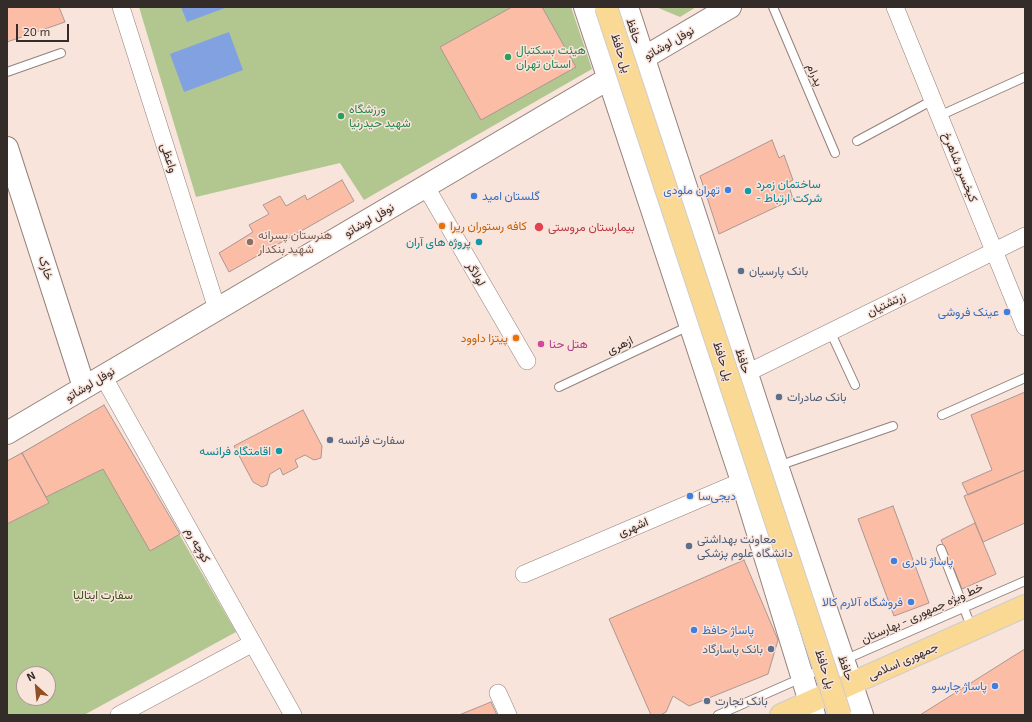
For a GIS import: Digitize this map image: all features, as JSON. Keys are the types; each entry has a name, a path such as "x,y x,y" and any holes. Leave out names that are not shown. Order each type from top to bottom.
{"main road":[{"path":"585,7 742,481 812,709"},
{"name":"پل حافظ","path":"606,7 840,715"},
{"name":"حافظ","path":"627,7 777,466 837,663 852,684 862,715"},
{"name":"نوفل لوشاتو","path":"7,433 730,7"},
{"name":"خارک","path":"7,148 14,193 84,387"},
{"name":"جمهوری اسلامی","path":"781,715 812,709 852,684 1025,606"}],"street":[{"name":"واعظی","path":"121,7 217,309"},
{"name":"کیخسرو شاهرخ","path":"895,7 1025,327"},
{"name":"لولاگر","path":"426,187 527,361"},
{"name":"زرتشتیان","path":"747,373 1025,236"},
{"name":"کوچه رم","path":"103,376 294,715"},
{"name":"اشهری","path":"524,574 742,481"},
{"path":"119,715 253,643"},
{"path":"498,693 508,715"}],"lane":[{"name":"پدرام","path":"773,7 835,153"},
{"path":"7,72 61,53"},
{"path":"939,116 1025,77"},
{"path":"857,141 933,100"},
{"name":"ازهری","path":"559,387 691,325"},
{"path":"830,331 855,386"},
{"path":"942,415 1025,378"},
{"path":"777,466 893,426"},
{"path":"942,549 972,630"},
{"name":"خط ویژه جمهوری - بهارستان","path":"718,715 1025,581"}],"green space":[{"name":"ورزشگاه شهید حیدرنیا","path":"139,7 571,7 592,69 364,200 340,163 196,197"},
{"path":"656,7 696,7 680,17"},
{"name":"سفارت ایتالیا","path":"104,405 236,632 84,715 7,715 7,461"}],"water":[{"path":"181,7 225,7 225,8 187,22"},
{"path":"229,32 243,70 184,92 170,54"}],"building":[{"path":"7,7 59,7 65,22 7,42"},
{"name":"هیئت بسکتبال استان تهران","path":"512,7 542,7 576,67 481,120 440,47"},
{"name":"ساختمان زمرد - شرکت ارتباط","path":"772,140 779,158 784,155 793,180 788,183 793,199 719,234 700,176"},
{"path":"342,180 354,201 229,272 219,253 253,232 249,225 269,214 263,205 280,196 286,206 305,195 307,200"},
{"path":"1025,392 1025,470 968,495 962,483 992,470 971,415"},
{"path":"104,405 180,534 150,551 103,469 46,497 22,453"},
{"name":"اقامتگاه فرانسه","path":"303,410 322,446 321,458 314,460 305,455 295,460 298,467 283,475 280,468 270,474 267,485 262,487 253,482 234,446"},
{"path":"22,453 49,503 7,524 7,461"},
{"path":"1025,470 1025,523 983,542 964,496"},
{"name":"پاساژ نادری","path":"893,506 929,603 894,616 858,519"},
{"path":"975,523 996,574 962,589 941,540"},
{"name":"پاساژ حافظ","path":"744,560 778,640 768,674 689,706 673,696 666,712 661,715 651,715 609,619"},
{"name":"پاساژ چارسو","path":"1025,649 1025,715 920,715 1012,657"},
{"path":"491,702 497,715 459,715"}],"place":[{"name":"هیئت بسکتبال استان تهران","path":"508,57"},
{"name":"ورزشگاه شهید حیدرنیا","path":"341,116"},
{"name":"تهران ملودی","path":"728,190"},
{"name":"ساختمان زمرد - شرکت ارتباط","path":"748,191"},
{"name":"گلستان امید","path":"474,196"},
{"name":"کافه رستوران ریرا","path":"442,226"},
{"name":"بیمارستان مروستی","path":"539,227"},
{"name":"هنرستان پسرانه شهید بنکدار","path":"250,242"},
{"name":"پروژه های آران","path":"479,242"},
{"name":"بانک پارسیان","path":"741,271"},
{"name":"عینک فروشی","path":"1007,312"},
{"name":"پیتزا داوود","path":"516,338"},
{"name":"هتل حنا","path":"541,344"},
{"name":"بانک صادرات","path":"779,397"},
{"name":"سفارت فرانسه","path":"330,440"},
{"name":"اقامتگاه فرانسه","path":"279,451"},
{"name":"دیجی‌سا","path":"690,496"},
{"name":"معاونت بهداشتی دانشگاه علوم پزشکی","path":"689,546"},
{"name":"پاساژ نادری","path":"894,561"},
{"name":"فروشگاه آلارم کالا","path":"911,602"},
{"name":"پاساژ حافظ","path":"694,630"},
{"name":"بانک پاسارگاد","path":"771,649"},
{"name":"پاساژ چارسو","path":"995,686"},
{"name":"بانک تجارت","path":"707,701"}]}
